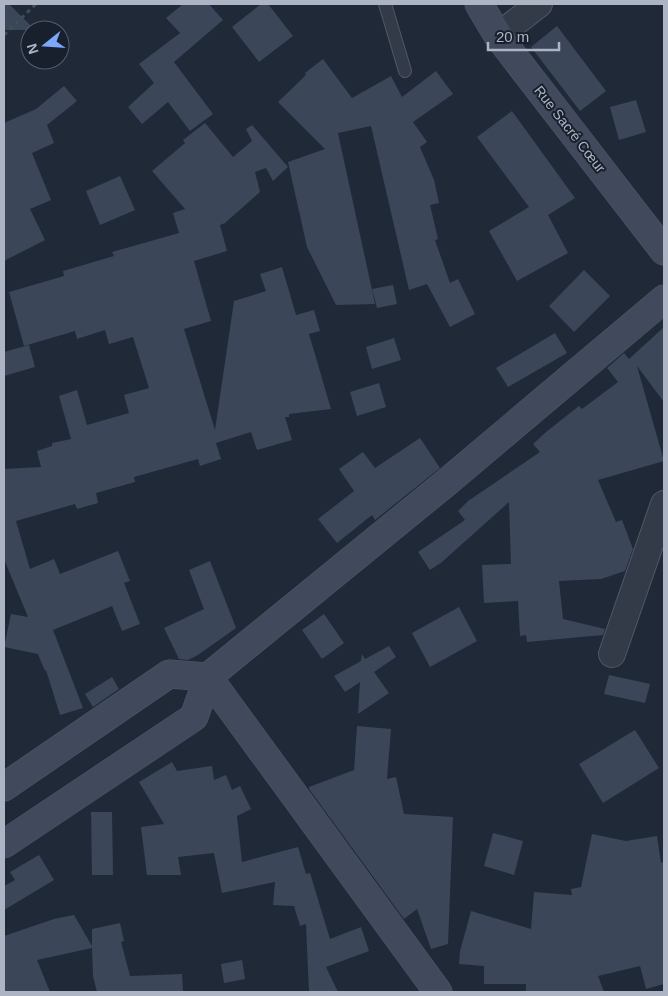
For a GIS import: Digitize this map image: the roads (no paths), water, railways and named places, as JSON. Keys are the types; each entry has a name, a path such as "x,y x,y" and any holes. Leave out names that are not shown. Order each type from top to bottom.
{"street":[{"name":"Rue Sacré Cœur","path":"479,4 498,36 664,251"},
{"path":"498,36 539,4"},
{"path":"4,844 194,717 208,677 447,482 664,299"},
{"path":"612,654 664,504"},
{"path":"4,786 170,674 208,677 438,992"}],"lane":[{"path":"385,4 405,71"}]}
